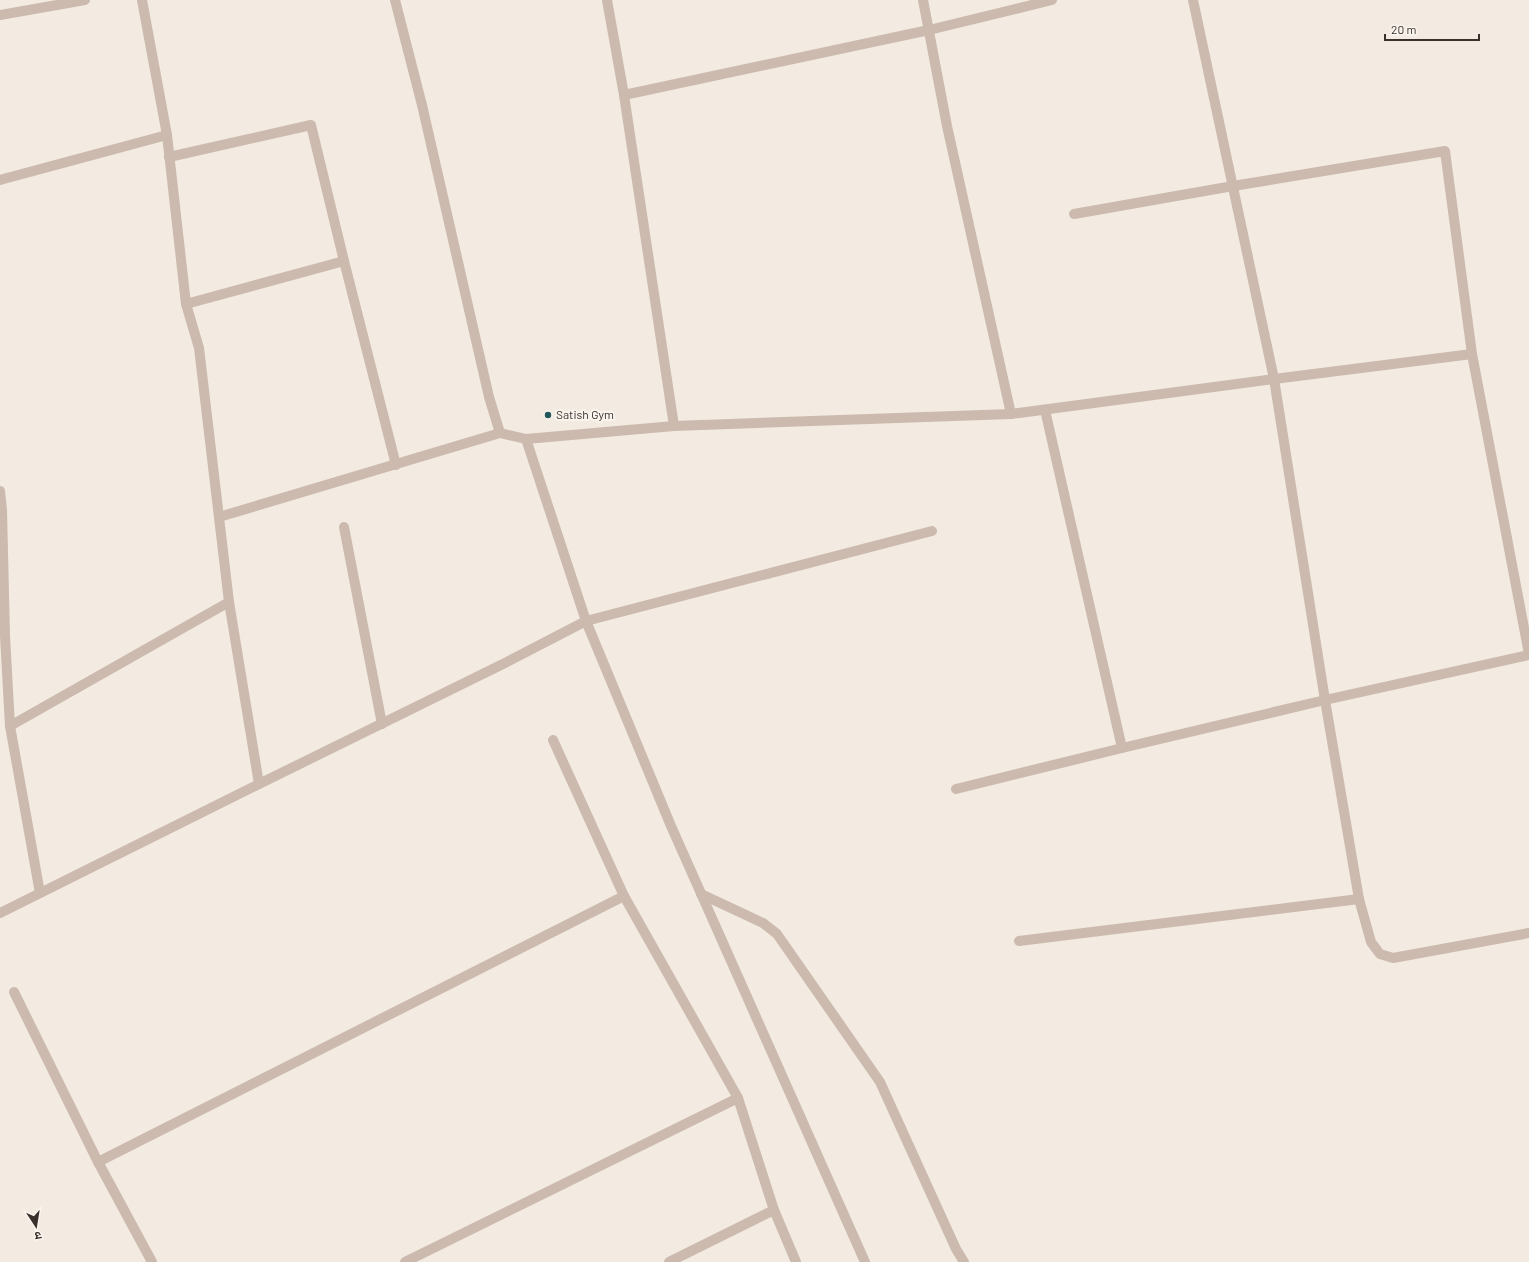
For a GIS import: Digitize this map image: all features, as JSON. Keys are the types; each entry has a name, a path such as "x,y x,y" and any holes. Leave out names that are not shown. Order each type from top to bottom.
{"street":[{"path":"0,15 85,0"},
{"path":"142,0 167,135 186,304 199,348 229,602 259,784"},
{"path":"395,0 422,105 489,397 500,433"},
{"path":"607,0 624,95 674,426"},
{"path":"923,0 947,126 1011,414"},
{"path":"624,95 929,30 1052,0"},
{"path":"1193,0 1274,379 1359,899 1370,942 1380,954 1393,958 1529,933"},
{"path":"169,157 311,125 396,465"},
{"path":"0,180 167,135"},
{"path":"956,789 1326,700 1529,655 1472,354 1445,151 1074,214"},
{"path":"186,304 344,260"},
{"path":"219,517 500,433 526,439 674,426 1011,414 1472,354"},
{"path":"1045,410 1122,748"},
{"path":"526,439 586,621 668,819 865,1262"},
{"path":"0,491 2,510 3,636 10,726 40,893"},
{"path":"344,527 382,724"},
{"path":"0,913 505,664 586,621 932,531"},
{"path":"10,726 229,602"},
{"path":"553,740 624,896 738,1098 774,1210 796,1262"},
{"path":"701,894 763,923 777,934 880,1082 956,1249 964,1262"},
{"path":"98,1162 624,896"},
{"path":"1019,941 1359,899"},
{"path":"14,992 98,1162 152,1262"},
{"path":"405,1262 738,1098"},
{"path":"669,1262 774,1210"}],"place":[{"name":"Satish Gym","path":"548,415"}]}
